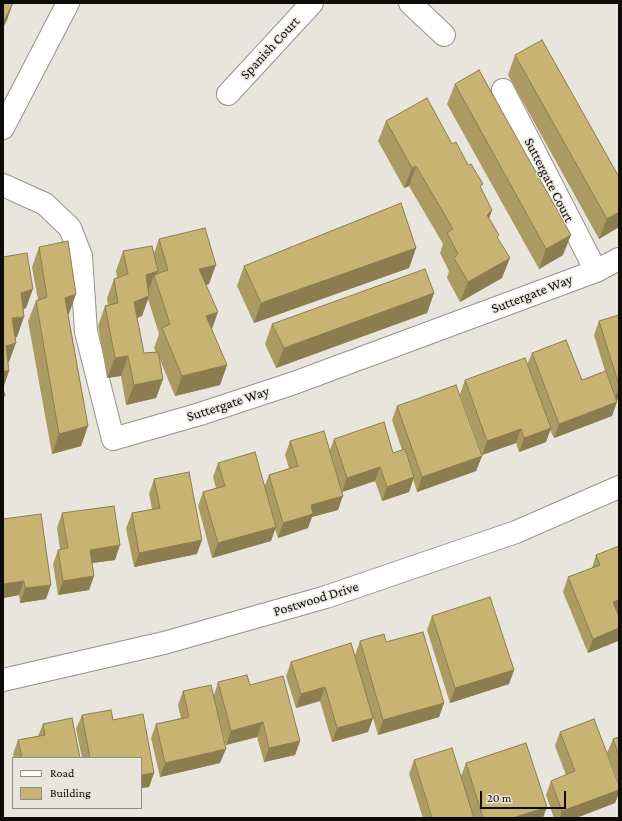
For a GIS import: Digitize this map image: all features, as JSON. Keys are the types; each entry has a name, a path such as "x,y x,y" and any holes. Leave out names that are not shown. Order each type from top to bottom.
{"street":[{"path":"3,128 68,3"},
{"name":"Spanish Court","path":"228,94 312,3"},
{"path":"410,3 444,35"},
{"name":"Suttergate Court","path":"503,90 596,271"},
{"name":"Suttergate Way","path":"3,185 45,204 70,228 81,256 86,332 113,439 200,414 294,383 596,271 619,259"},
{"name":"Postwood Drive","path":"3,680 164,643 326,597 516,532 619,487"}],"building":[{"path":"3,3 13,3 3,23"},
{"path":"542,40 619,177 619,212 607,219 515,55"},
{"path":"479,70 571,235 546,249 455,84"},
{"path":"427,98 452,144 456,142 468,165 471,164 483,184 480,186 492,210 487,215 499,235 497,237 510,258 468,282 454,258 458,254 447,233 453,229 416,166 412,168 386,121"},
{"path":"401,203 416,248 261,303 244,266"},
{"path":"205,228 216,265 199,269 218,312 206,316 227,365 182,376 162,328 170,324 154,275 168,270 159,239"},
{"path":"68,241 76,294 65,298 88,426 59,434 36,301 47,297 39,247"},
{"path":"152,246 158,271 146,275 149,296 134,302 144,353 158,352 163,379 134,385 128,356 115,358 105,306 118,303 114,279 128,274 123,251"},
{"path":"27,253 33,289 21,293 24,317 12,318 16,343 6,346 9,371 3,371 3,257"},
{"path":"425,269 434,293 284,348 272,324"},
{"path":"619,315 619,385 599,321"},
{"path":"566,340 582,380 606,371 617,402 559,424 532,353"},
{"path":"525,358 551,428 524,438 521,429 487,441 465,380"},
{"path":"456,385 482,456 422,477 397,406"},
{"path":"384,422 393,453 405,449 414,477 387,487 380,467 347,478 334,439"},
{"path":"324,431 343,496 311,505 313,514 283,523 269,475 298,466 290,441"},
{"path":"255,452 276,527 218,543 203,492 225,486 218,463"},
{"path":"189,472 202,540 139,553 132,513 160,508 154,479"},
{"path":"114,506 120,545 90,550 94,576 63,581 58,550 68,548 62,513"},
{"path":"41,514 51,585 25,588 24,581 3,584 3,519"},
{"path":"619,546 619,600 613,602 619,617 619,628 593,639 568,577 600,565 596,555"},
{"path":"490,597 514,670 455,688 432,616"},
{"path":"423,632 444,703 383,720 360,641 384,634 386,642"},
{"path":"351,643 373,718 337,728 325,687 301,694 291,662"},
{"path":"247,675 250,685 283,676 300,741 269,748 263,722 231,731 218,682"},
{"path":"211,685 226,749 165,763 156,724 189,717 183,691"},
{"path":"111,710 113,720 143,714 154,773 142,775 142,757 90,757 82,715"},
{"path":"72,718 80,757 22,757 18,740 45,735 43,724"},
{"path":"594,719 619,785 619,790 562,811 551,781 575,771 560,732"},
{"path":"619,737 619,756 613,739"},
{"path":"526,743 547,807 513,818 483,818 466,763"},
{"path":"452,748 474,818 432,818 414,760"}]}
